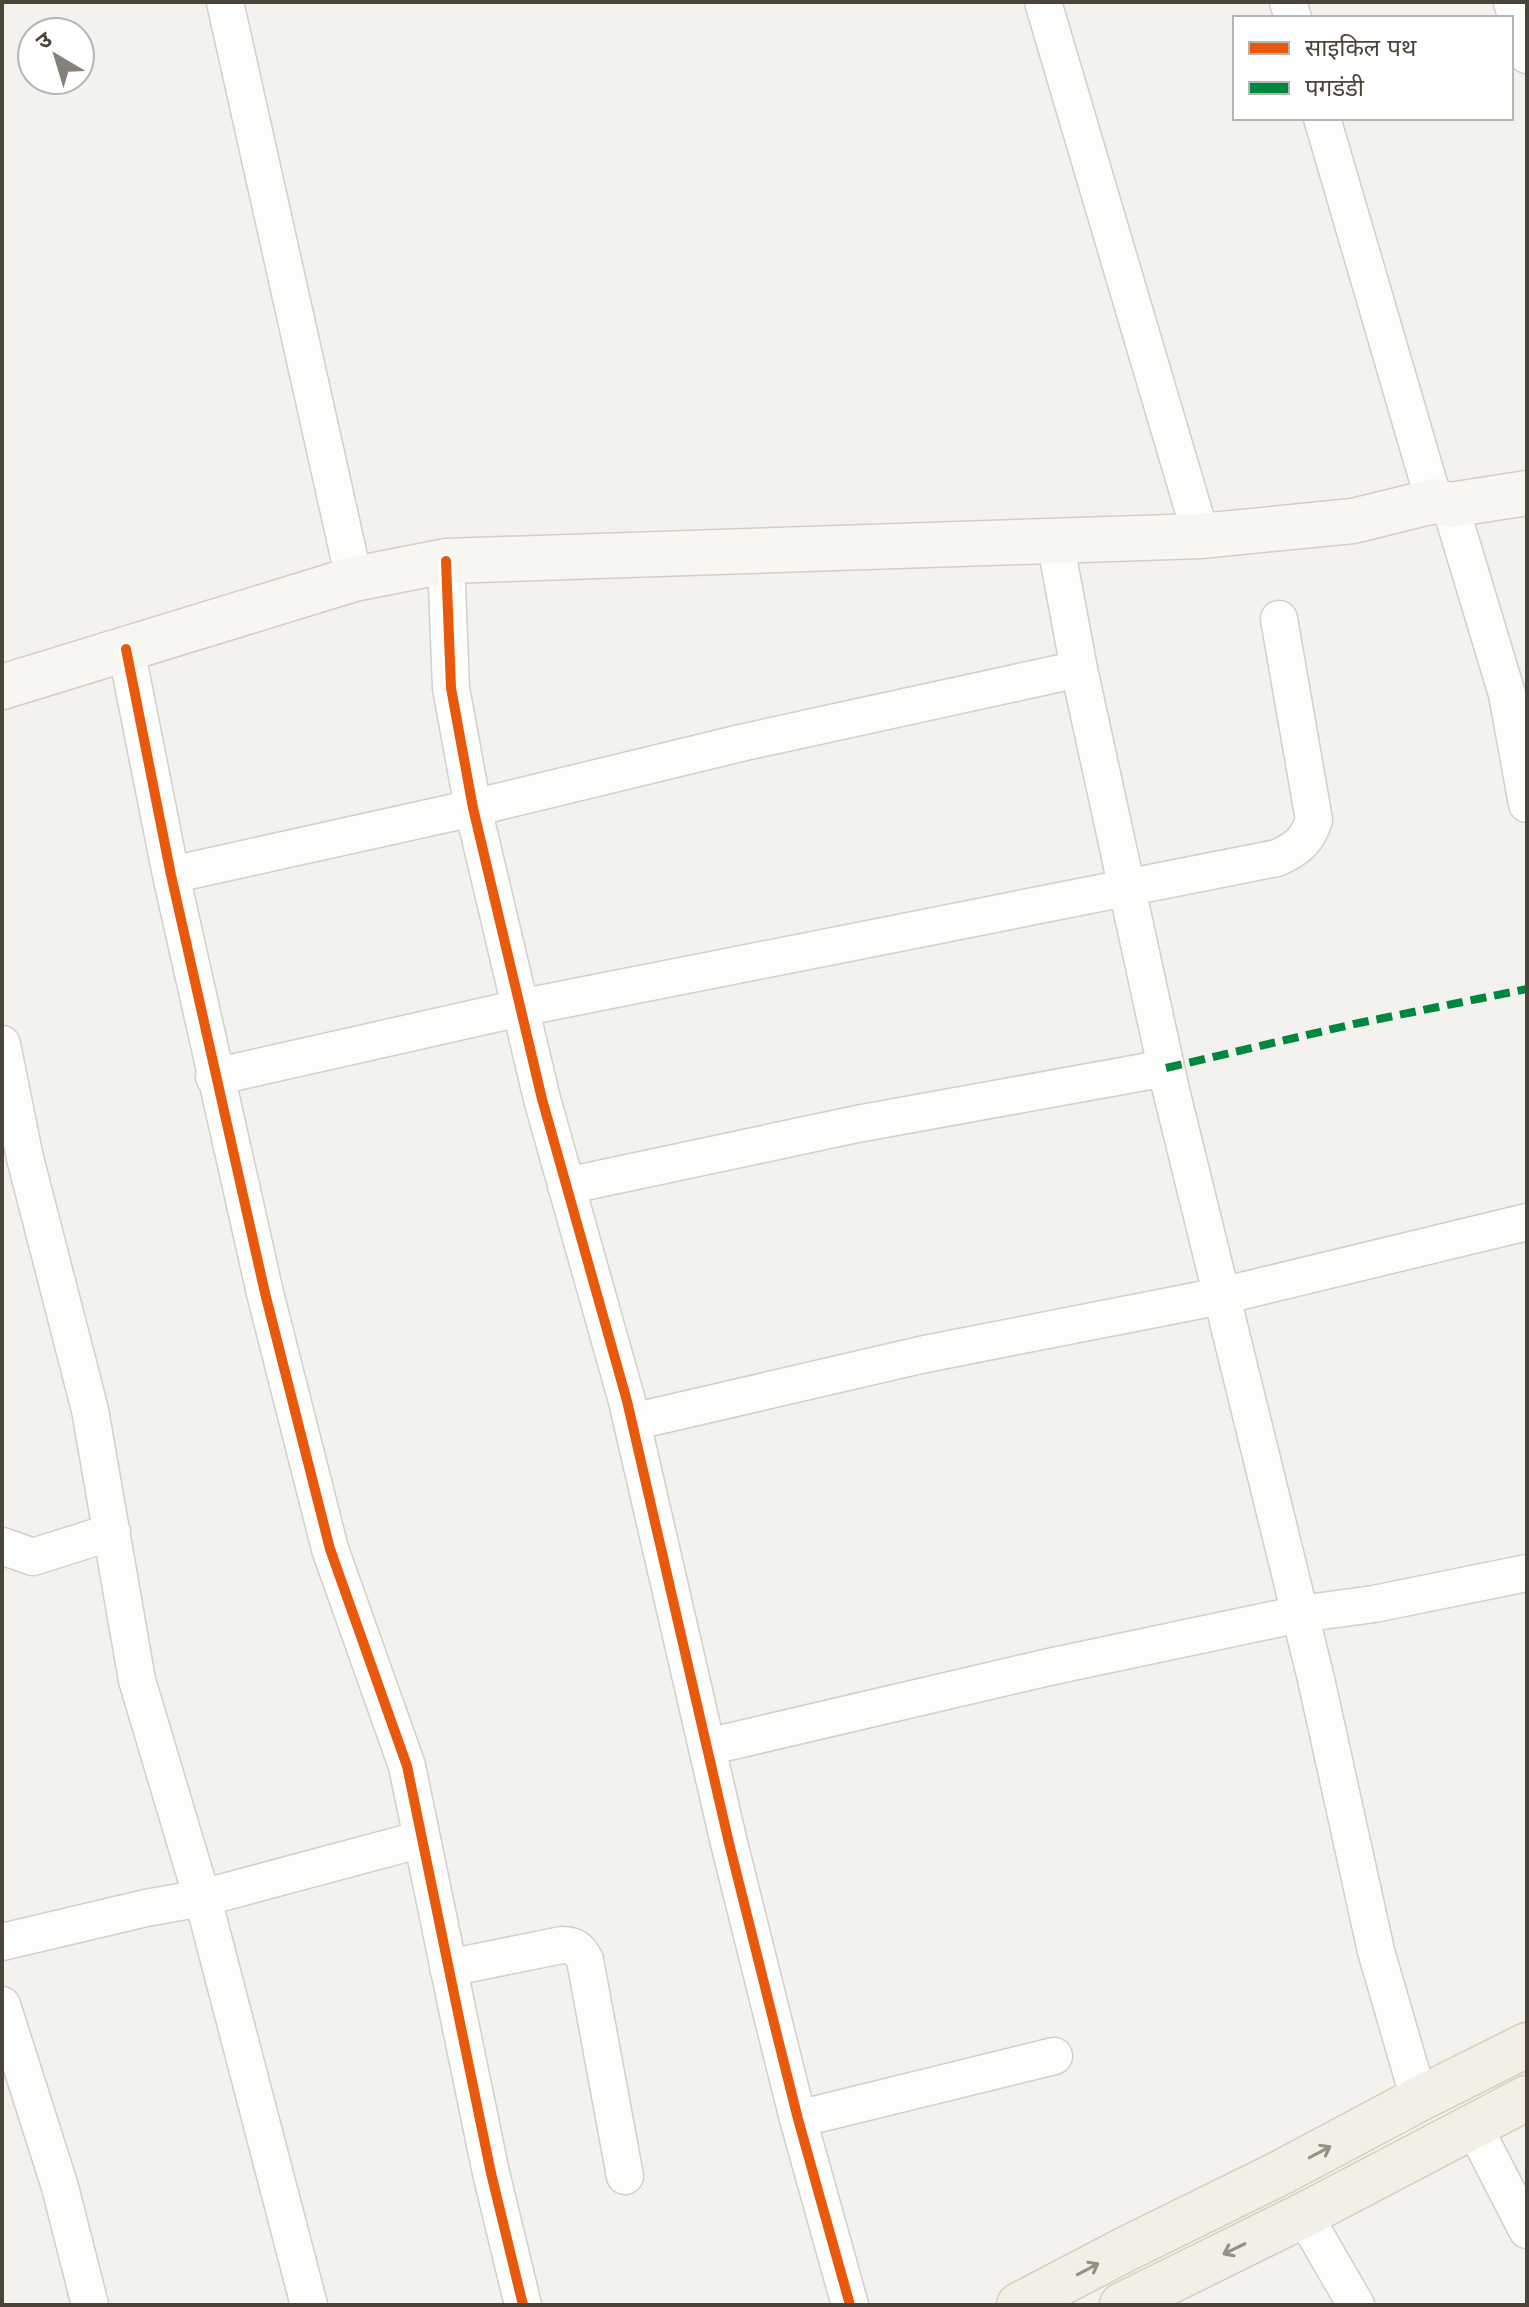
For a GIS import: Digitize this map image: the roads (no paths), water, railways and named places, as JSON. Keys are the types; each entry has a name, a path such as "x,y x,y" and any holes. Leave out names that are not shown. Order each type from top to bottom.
{"main road":[{"path":"1019,2305 1527,2045"},
{"path":"1140,2301 1527,2098"}],"street":[{"path":"225,2 354,579"},
{"path":"1043,2 1201,536"},
{"path":"1512,2 1527,55"},
{"path":"1323,120 1442,503 1507,694 1527,804"},
{"path":"2,687 354,579 446,561 1201,536 1353,521 1442,503 1527,493"},
{"path":"1055,541 1079,669 1166,1068 1300,1614 1376,1951 1419,2099"},
{"path":"446,561 451,688 473,808 542,1099 632,1422 798,2119 850,2305"},
{"path":"214,1077 520,1008 1277,858 1296,849 1309,837 1314,820 1279,619"},
{"path":"126,649 214,1077 265,1293 330,1549 407,1766 491,2173 523,2305"},
{"path":"171,875 473,808 745,742 1079,669"},
{"path":"2,1044 25,1158 90,1410 137,1680 202,1898 309,2305"},
{"path":"566,1186 857,1124 1166,1068"},
{"path":"632,1422 925,1354 1221,1296 1527,1222"},
{"path":"2,1546 33,1557 112,1532"},
{"path":"707,1747 1049,1667 1300,1614 1374,1604 1527,1573"},
{"path":"2,1942 202,1898 422,1839"},
{"path":"448,1968 562,1945 572,1945 581,1952 625,2176"},
{"path":"2,2005 60,2187 90,2305"},
{"path":"798,2119 1054,2056"},
{"path":"1473,2125 1527,2230"},
{"path":"1304,2215 1356,2305"}]}
